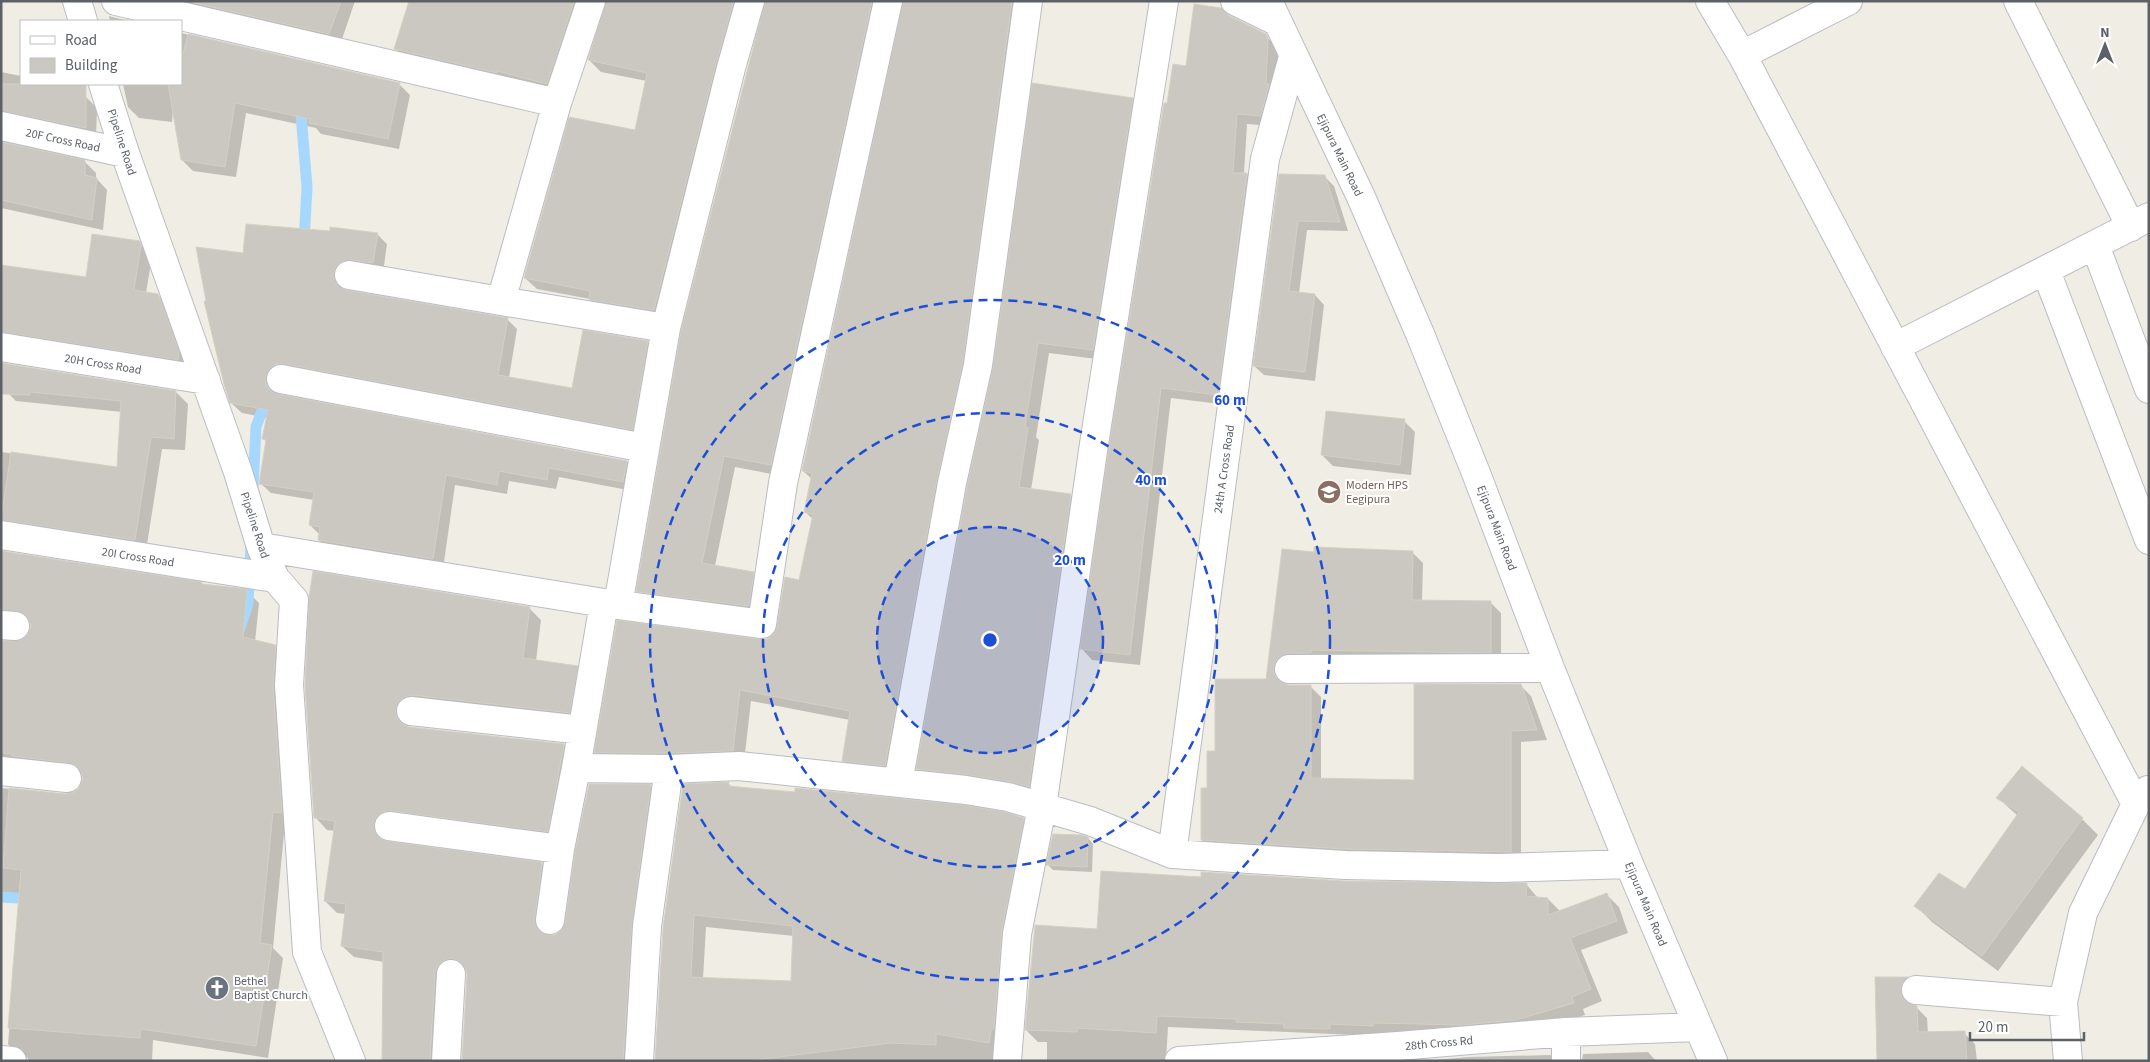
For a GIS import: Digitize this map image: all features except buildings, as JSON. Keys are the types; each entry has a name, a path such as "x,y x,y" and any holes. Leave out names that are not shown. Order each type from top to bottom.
{"street":[{"path":"77,1 84,20"},
{"path":"116,1 557,103"},
{"path":"501,301 557,103 591,1"},
{"path":"550,920 560,849 582,730 645,448 666,328 731,68 750,1"},
{"path":"260,547 611,604 762,624 783,483 888,1"},
{"path":"898,783 952,483 978,365 1028,1"},
{"path":"1007,1061 1017,934 1042,807 1094,444 1164,1"},
{"path":"1235,1 1272,11"},
{"path":"1710,1 1742,55 1895,346 2142,796 2083,913 2063,1002 2068,1061"},
{"path":"1742,55 1848,1"},
{"path":"1895,346 2140,222 2018,1"},
{"name":"Ejipura Main Road","path":"1272,11 1361,196 1416,325 1629,864 1713,1061"},
{"name":"24th A Cross Road","path":"1172,854 1265,160 1293,57"},
{"name":"Pipeline Road","path":"103,85 125,153 238,472 260,547 275,578 294,600 290,686 307,952 352,1061"},
{"name":"20F Cross Road","path":"1,126 125,153"},
{"path":"2095,246 2149,389"},
{"path":"2046,271 2149,540"},
{"path":"348,275 666,328"},
{"name":"20H Cross Road","path":"1,347 206,380"},
{"path":"281,379 645,448"},
{"name":"20I Cross Road","path":"1,535 275,578"},
{"path":"1289,669 1550,668"},
{"path":"411,711 582,730"},
{"path":"576,768 669,769 739,766 966,790 1008,797 1090,821 1172,854 1373,866 1498,868 1629,864"},
{"path":"639,1061 646,926 669,769"},
{"path":"1,771 67,778"},
{"path":"389,826 560,849"},
{"path":"446,1061 451,974"},
{"path":"1916,990 2063,1002"},
{"name":"28th Cross Rd","path":"1179,1061 1398,1054 1566,1032 1698,1027"},
{"path":"1566,1032 1566,1061"},
{"path":"1,1060 12,1061"}],"waterway":[{"path":"300,102 307,187 304,243"},
{"path":"253,489 256,427 284,351"},
{"path":"240,628 248,604 251,543"},
{"path":"1,897 34,899"}],"place":[{"name":"Modern HPS Eegipura","path":"1329,492"},
{"name":"Bethel Baptist Church","path":"217,988"}]}
